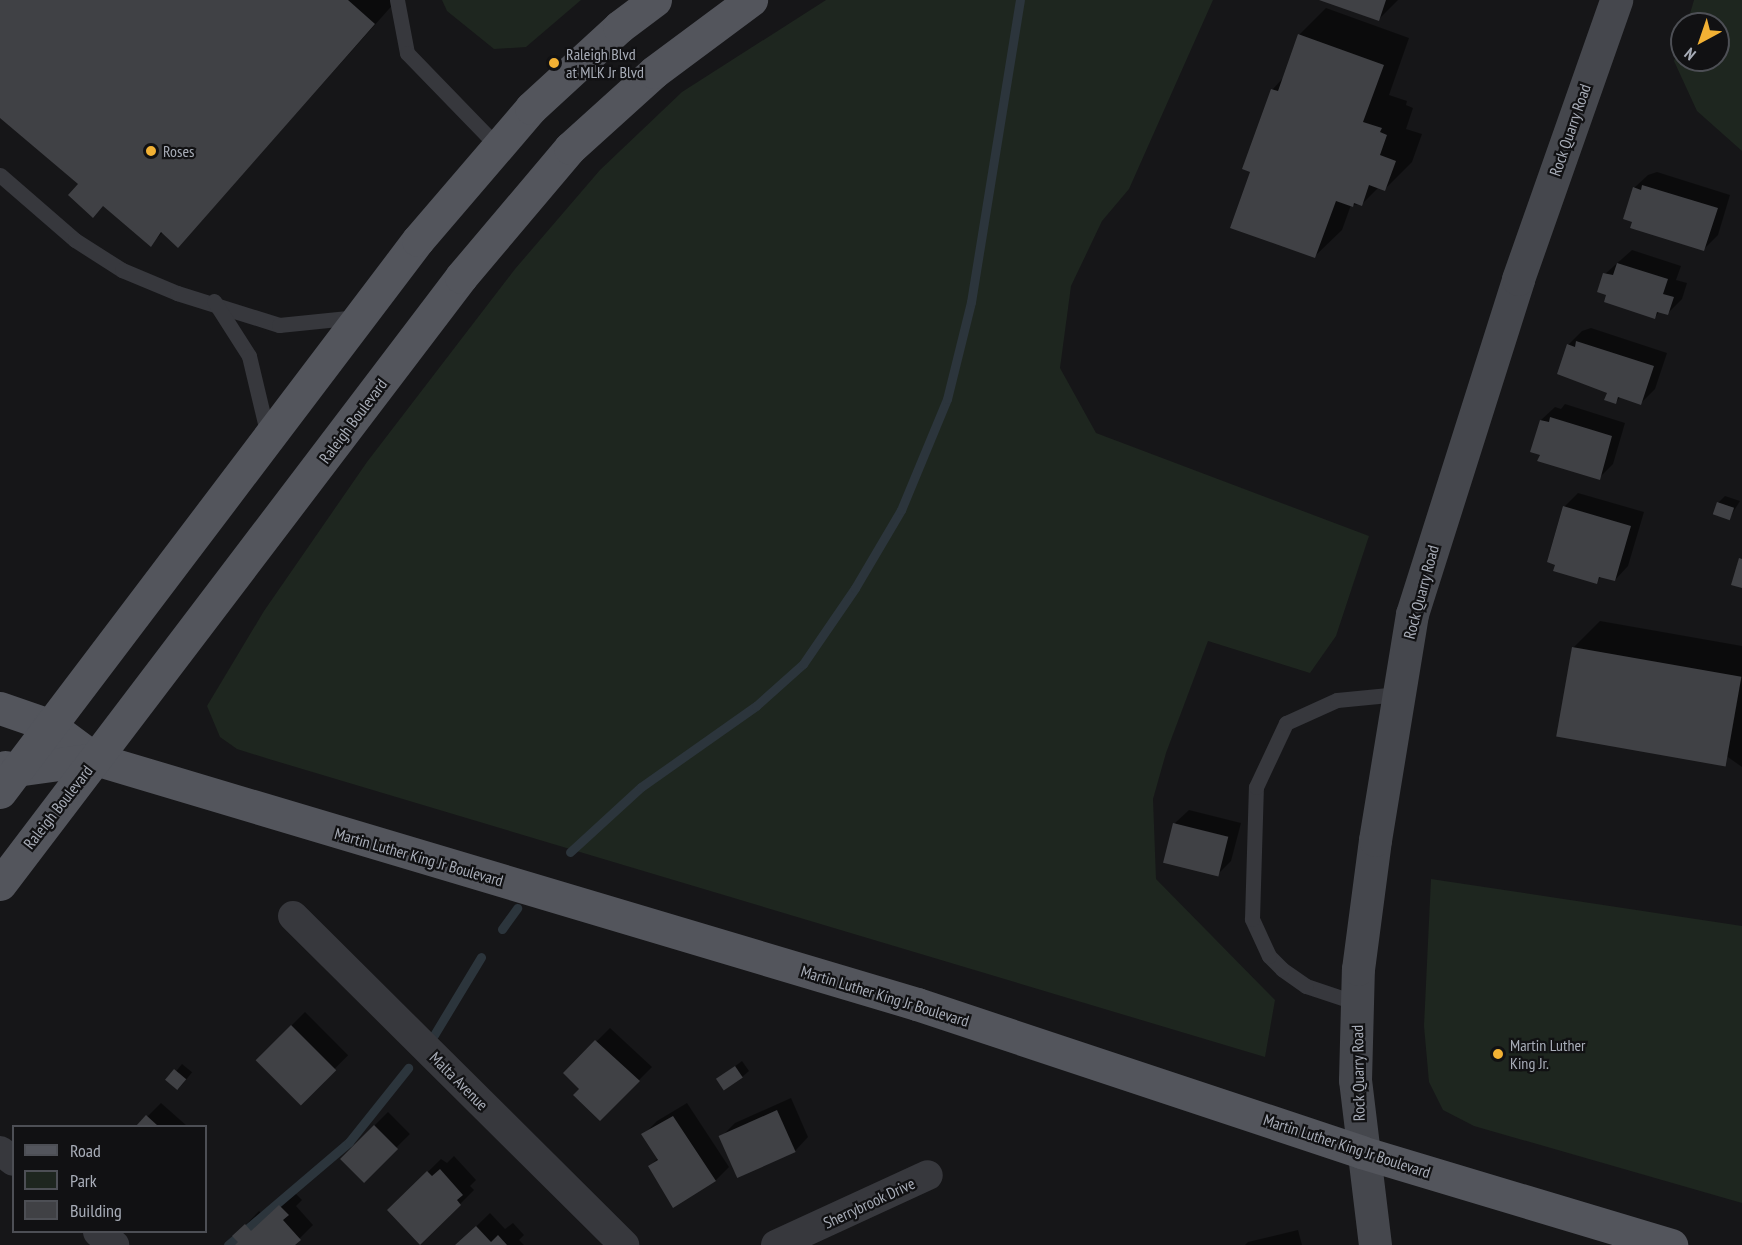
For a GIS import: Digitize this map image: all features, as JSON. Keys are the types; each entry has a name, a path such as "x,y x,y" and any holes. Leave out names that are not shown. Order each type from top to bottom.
{"main road":[{"path":"5,776 49,725 361,317 496,146 540,100 619,27 656,0"},
{"name":"Raleigh Boulevard","path":"0,884 460,277 570,148 654,72 751,0"},
{"name":"Rock Quarry Road","path":"1375,1245 1361,1152 1355,1080 1357,1003 1375,840 1412,614 1518,279 1616,0"},
{"name":"Martin Luther King Jr Boulevard","path":"0,708 49,725 95,759 917,1004 1361,1152 1671,1245"},
{"name":"Martin Luther King Jr Boulevard","path":"5,776 95,759"}],"street":[{"name":"Malta Avenue","path":"293,916 624,1245"},
{"name":"Sherrybrook Drive","path":"776,1245 928,1175"},
{"path":"99,1233 114,1245"}],"lane":[{"path":"397,0 407,53 496,146"},
{"path":"0,175 75,240 122,270 177,293 214,302 279,325 361,317"},
{"path":"214,302 249,356 269,439"},
{"path":"1357,1003 1306,986 1282,969 1269,956 1252,920 1256,787 1286,723 1337,700 1399,694"}],"green space":[{"path":"442,0 581,0 526,47 494,49 447,11"},
{"path":"826,0 1213,0 1129,189 1102,221 1071,286 1060,368 1096,433 1369,536 1336,636 1310,673 1208,641 1166,753 1153,799 1156,879 1275,1000 1265,1057 237,749 220,737 207,706 264,611 367,462 515,269 600,170 682,92"},
{"path":"1694,0 1742,0 1742,151 1697,111 1679,72 1730,72 1730,12 1690,12"},
{"path":"1431,879 1742,926 1742,1203 1474,1126 1443,1110 1429,1082 1424,1026"}],"building":[{"name":"Roses","path":"0,0 348,0 375,24 178,248 161,232 151,247 103,206 93,218 68,195 78,184 0,118"},
{"path":"1319,0 1386,0 1379,21"},
{"path":"1298,34 1384,65 1363,122 1382,128 1380,132 1387,135 1380,155 1396,161 1385,191 1369,185 1362,206 1354,203 1353,207 1336,201 1315,258 1230,228 1250,172 1242,169 1271,89 1278,91"},
{"path":"1642,185 1718,208 1704,251 1630,228 1632,222 1623,219 1633,187 1641,190"},
{"path":"1617,263 1668,279 1663,294 1674,297 1668,315 1657,312 1655,319 1604,302 1606,295 1597,292 1603,273 1613,275"},
{"path":"1576,341 1654,366 1641,405 1618,397 1616,404 1604,400 1607,393 1557,374 1567,344 1575,347"},
{"path":"1550,417 1612,436 1600,480 1537,461 1540,455 1530,452 1540,420 1549,422"},
{"path":"1717,502 1734,508 1730,520 1713,514"},
{"path":"1563,506 1631,526 1615,581 1599,577 1597,584 1553,571 1555,565 1547,562"},
{"path":"1739,558 1742,559 1742,588 1731,585"},
{"path":"1572,647 1741,677 1726,766 1556,737"},
{"path":"1173,823 1228,837 1218,877 1163,863"},
{"path":"291,1025 336,1070 301,1106 256,1060"},
{"path":"595,1040 640,1081 600,1121 573,1095 579,1089 563,1073"},
{"path":"735,1066 743,1078 724,1090 716,1079"},
{"path":"174,1069 186,1079 177,1090 165,1080"},
{"path":"777,1110 796,1152 737,1178 719,1136"},
{"path":"146,1115 157,1125 137,1125"},
{"path":"673,1116 716,1181 673,1208 648,1166 658,1160 641,1134"},
{"path":"374,1125 398,1149 364,1183 340,1159"},
{"path":"440,1169 463,1195 457,1200 461,1205 420,1245 387,1210 427,1171 432,1176"},
{"path":"279,1205 289,1215 283,1220 301,1240 295,1245 235,1245 238,1242 232,1236 245,1224 251,1231"},
{"path":"476,1226 491,1242 498,1235 507,1245 455,1245"}],"waterway":[{"path":"570,852 641,787 756,706 803,664 855,588 901,510 947,399 971,302 1020,0"},
{"path":"502,929 517,908"},
{"path":"434,1035 481,957"},
{"path":"228,1245 349,1142 408,1068"}],"place":[{"name":"Raleigh Blvd at MLK Jr Blvd","path":"554,63"},
{"name":"Roses","path":"151,151"},
{"name":"Martin Luther King Jr.","path":"1498,1054"}]}
